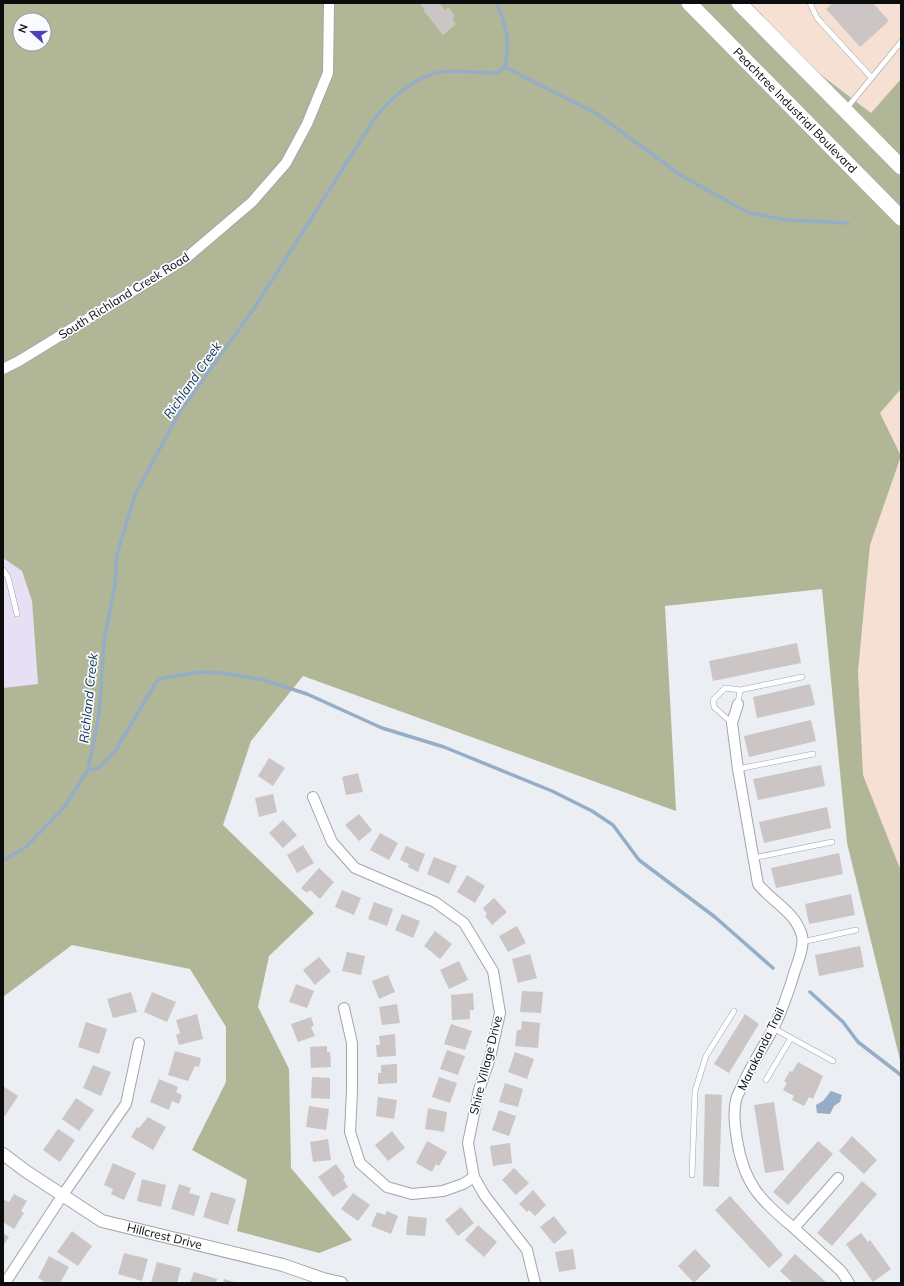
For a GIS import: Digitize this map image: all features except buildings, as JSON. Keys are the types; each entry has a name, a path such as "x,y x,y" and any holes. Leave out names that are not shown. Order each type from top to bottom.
{"main road":[{"name":"Peachtree Industrial Boulevard","path":"689,3 901,218"},
{"path":"739,3 901,167"}],"street":[{"name":"South Richland Creek Road","path":"3,369 19,361 185,259 252,202 286,163 307,124 328,73 329,3"},
{"path":"738,704 732,723 752,858 758,884 766,894 787,910 798,925 802,942"},
{"name":"Shire Village Drive","path":"313,797 332,842 356,868 435,902 464,923 493,972 500,1013 490,1058 479,1090 468,1143 474,1177 484,1196 527,1250 535,1283"},
{"name":"Marakanda Trail","path":"802,942 790,987 773,1028 750,1068 736,1100 735,1129 740,1161 750,1183 778,1215 841,1270 849,1283"},
{"path":"344,1008 352,1044 350,1132 360,1163 387,1187 412,1194 443,1191 463,1184 474,1177"},
{"path":"5,1283 62,1196 126,1104 139,1043"},
{"name":"Hillcrest Drive","path":"3,1154 62,1196 102,1221 283,1265 323,1279 341,1283"},
{"path":"794,1228 838,1178"}],"lane":[{"path":"810,3 817,18 871,77"},
{"path":"846,110 871,77 901,42"},
{"path":"3,570 8,577 17,614"},
{"path":"732,723 714,707 713,700 725,688 740,690 802,677"},
{"path":"738,704 740,690"},
{"path":"738,769 814,754"},
{"path":"752,858 832,842"},
{"path":"802,942 856,930"},
{"path":"692,1175 695,1090 706,1056 734,1011"},
{"path":"773,1028 833,1061"},
{"path":"766,1080 791,1038"}],"shaded area":[{"path":"742,3 901,3 901,79 871,113 803,61"},
{"path":"901,389 901,456 880,413"},
{"path":"901,456 901,871 863,775 858,671 870,545"},
{"path":"3,558 22,571 32,601 38,684 3,688"}],"green space":[{"path":"3,3 742,3 803,61 871,113 901,79 901,389 880,413 901,456 870,545 858,671 863,775 901,871 901,1064 847,843 822,589 665,606 676,811 303,676 251,741 223,825 314,913 269,956 258,1007 289,1069 291,1168 352,1240 319,1253 237,1231 247,1180 192,1150 226,1082 226,1027 190,969 72,945 3,997 3,688 38,684 32,601 22,571 3,558"}],"water":[{"path":"831,1091 842,1095 840,1102 834,1106 830,1114 817,1113 816,1105 823,1101"}],"waterway":[{"name":"Richland Creek","path":"3,861 27,846 65,806 88,770 99,715 104,642 115,584 117,554 135,495 179,413 255,307 375,118 388,104 410,85 436,73 457,71 497,73 505,67 507,34 497,3"},
{"path":"505,67 597,114 682,176 749,213 786,220 848,223"},
{"path":"88,770 99,768 116,750 156,682 162,678 200,672 224,673 264,680 307,694 382,728 444,747 552,791 592,811 613,825 639,860 715,917 773,968"},
{"path":"810,992 843,1022 858,1042 901,1075"}]}
